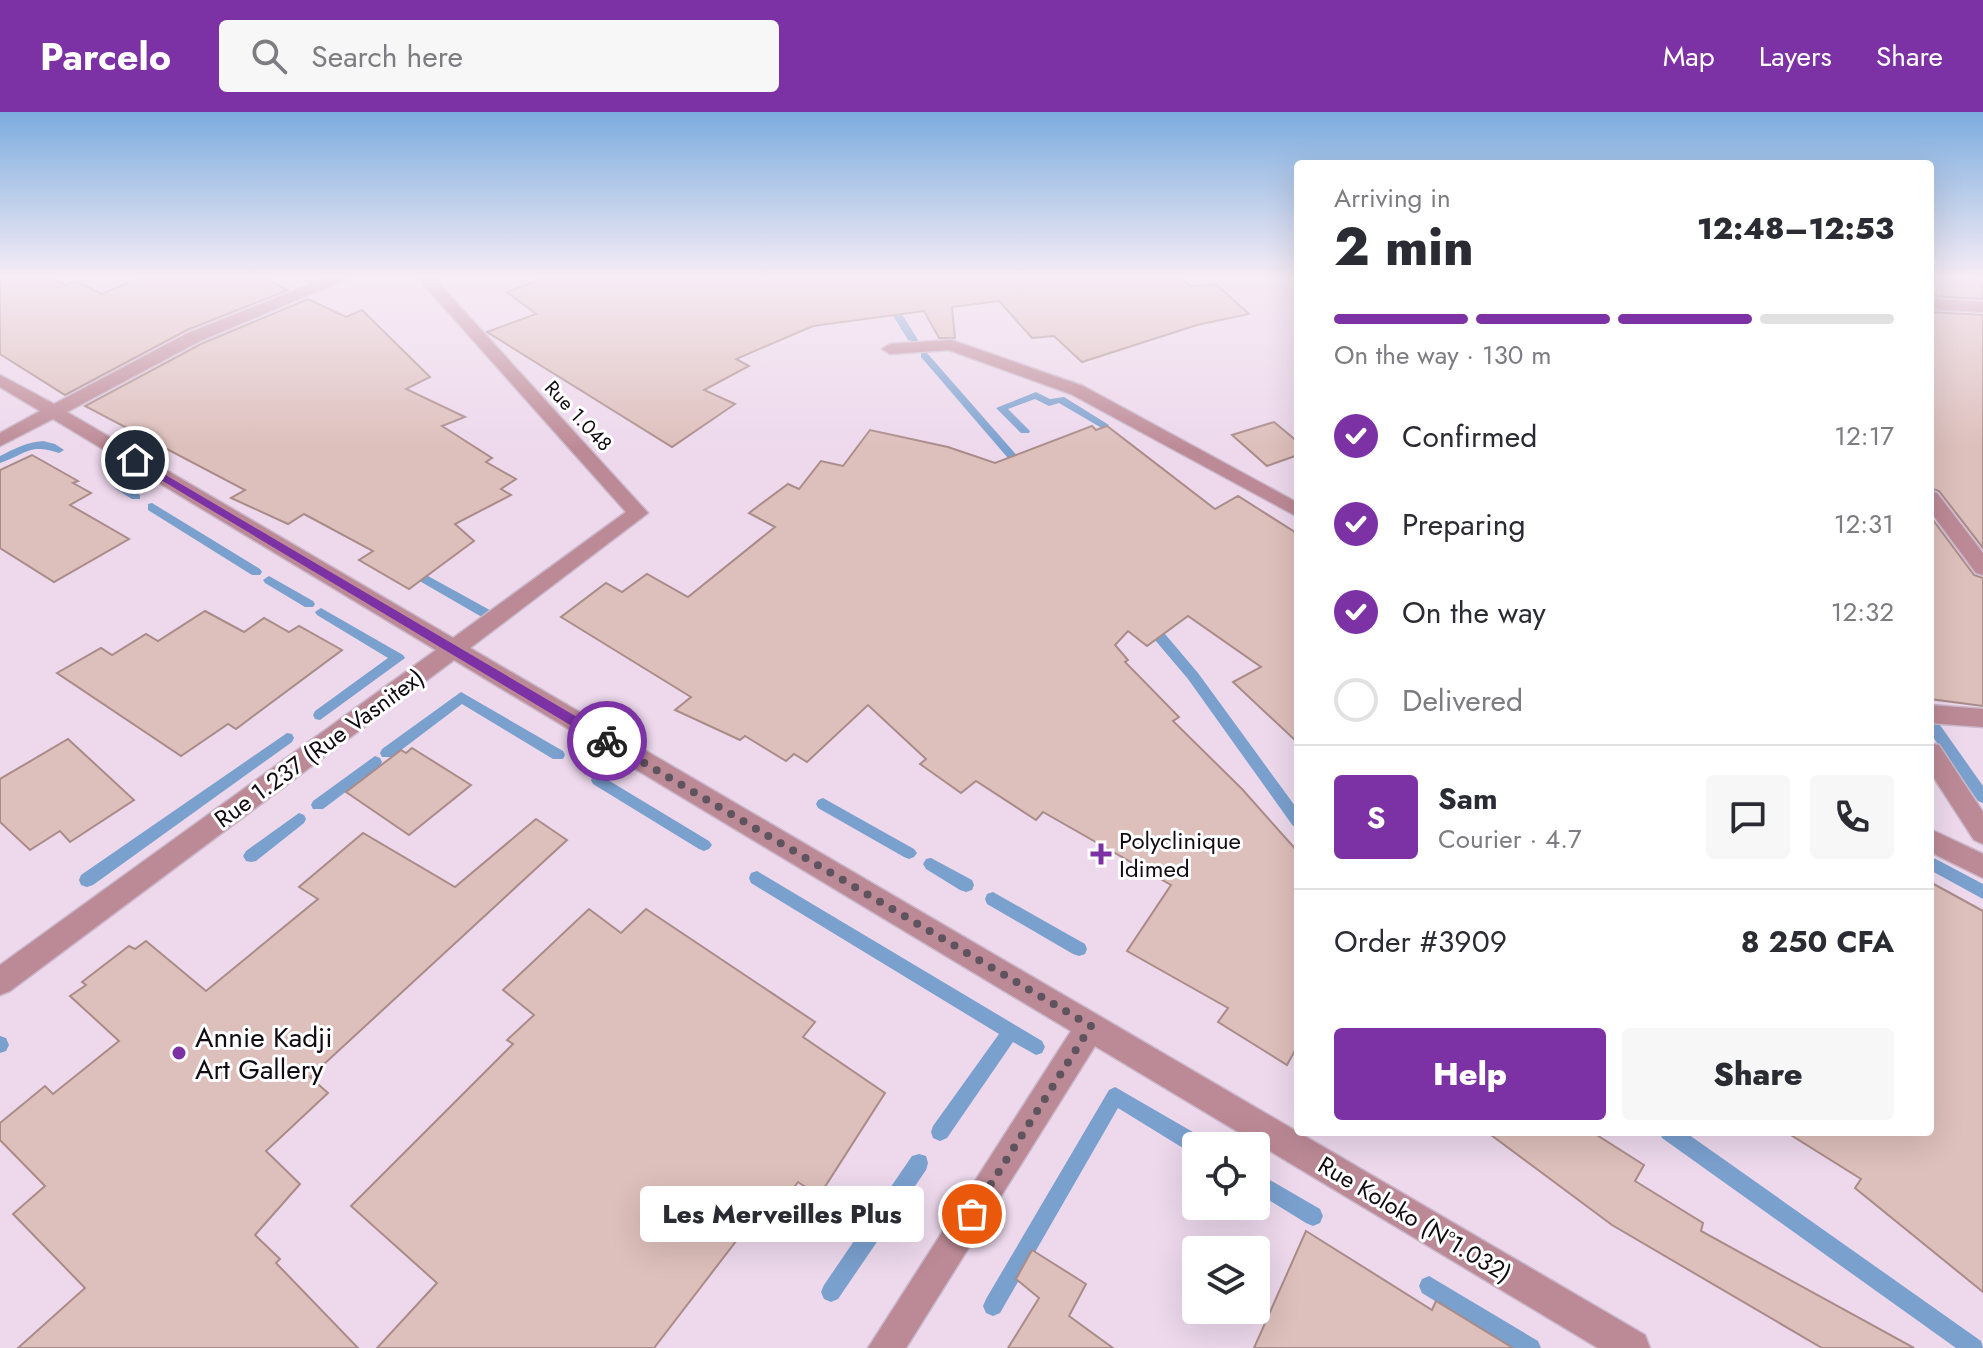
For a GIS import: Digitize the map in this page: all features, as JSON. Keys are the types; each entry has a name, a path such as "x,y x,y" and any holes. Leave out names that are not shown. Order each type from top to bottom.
{"street":[{"path":"0,440 202,334"},
{"name":"Rue 1.048","path":"475,334 638,513"},
{"path":"890,349 951,345 1077,390 1294,509"},
{"name":"Rue Koloko (N°1.032)","path":"0,380 1632,1348"},
{"path":"1934,502 1983,568"},
{"name":"Rue 1.237 (Rue Vasnitex)","path":"0,982 638,513"},
{"path":"1934,714 1983,718"},
{"path":"1934,758 1983,833"},
{"path":"1934,842 1983,867"},
{"path":"886,1348 1091,1026"}],"building":[{"path":"0,334 180,334 65,395 0,354"},
{"path":"226,334 386,334 430,377 406,389 465,417 442,426 492,458 486,462 516,479 501,489 511,495 455,524 474,541 409,589 359,560 373,551 304,514 288,524 231,498 245,490 85,406"},
{"path":"490,334 795,334 736,359 749,366 704,390 735,404 672,447"},
{"path":"937,334 955,334 955,338 939,338"},
{"path":"1028,334 1170,334 1082,362 1054,336 1032,338"},
{"path":"1934,334 1983,334 1983,548 1939,491 1934,489"},
{"path":"1274,422 1294,439 1294,456 1267,466 1232,435"},
{"path":"1092,426 1096,430 1107,426 1215,509 1238,496 1294,531 1294,739 1233,682 1261,667 1188,616 1147,646 1128,631 1115,645 1128,660 1125,662 1179,717 1173,721 1242,789 1294,848 1294,1052 1287,1065 1218,1022 1228,1008 1127,951 1171,885 1043,812 1036,820 976,781 961,793 920,764 926,759 868,705 807,762 794,754 786,761 745,736 740,740 675,710 691,697 561,617 606,583 622,592 647,574 688,597 775,527 749,513 788,484 799,489 821,461 843,466 870,430 948,447 995,463"},
{"path":"32,455 78,481 73,483 91,493 70,505 129,539 54,582 0,548 0,470"},
{"path":"1934,521 1974,575 1983,578 1983,706 1934,700"},
{"path":"205,611 244,632 264,618 289,632 299,626 342,650 236,729 228,724 181,756 57,673 101,648 112,655 146,634 158,641"},
{"path":"68,739 134,800 70,842 60,831 30,850 0,822 0,779"},
{"path":"412,748 471,785 409,835 346,792 401,750 406,753"},
{"path":"536,819 567,840 310,1077 328,1093 266,1151 300,1184 255,1235 280,1259 276,1263 358,1348 18,1348 85,1288 13,1214 45,1186 0,1140 0,1123 45,1086 53,1094 119,1041 70,996 86,985 82,982 129,946 135,949 146,941 206,991 318,899 299,887 363,833 455,887"},
{"path":"1934,884 1983,911 1983,1292 1855,1188 1861,1179 1792,1136 1934,1136"},
{"path":"589,909 621,933 646,909 815,1022 803,1037 885,1093 819,1196 798,1182 771,1219 760,1210 654,1348 377,1348 437,1283 351,1206 513,1044 507,1040 534,1015 503,990"},
{"path":"1492,1136 1598,1136 1644,1165 1635,1181 1703,1223 1701,1231 1914,1348 1822,1348 1612,1225"},
{"path":"1306,1231 1432,1310 1436,1301 1513,1348 1254,1348 1265,1324 1270,1324 1270,1312"},
{"path":"1032,1250 1086,1284 1069,1316 1113,1348 1008,1348 1039,1298 1016,1279"}],"waterway":[{"path":"909,334 913,340"},
{"path":"924,355 1023,469"},
{"path":"1025,431 1001,408 1036,395 1049,403 1060,399 1104,425"},
{"path":"0,460 36,445 59,450"},
{"path":"120,487 136,497"},
{"path":"152,507 256,572"},
{"path":"408,569 492,617"},
{"path":"269,580 309,604"},
{"path":"320,715 398,658 321,612"},
{"path":"1149,624 1193,676 1294,816"},
{"path":"387,753 461,697 558,755"},
{"path":"1934,728 1983,797"},
{"path":"87,880 287,738"},
{"path":"318,805 375,762"},
{"path":"598,780 704,845"},
{"path":"823,804 909,853"},
{"path":"251,856 299,819"},
{"path":"931,864 966,885"},
{"path":"1934,864 1983,892"},
{"path":"757,878 1036,1047"},
{"path":"993,899 1079,949"},
{"path":"940,1132 1008,1035"},
{"path":"993,1306 1115,1096 1182,1136"},
{"path":"1675,1136 1974,1348"},
{"path":"831,1292 919,1163"},
{"path":"1270,1190 1313,1216"},
{"path":"1429,1286 1531,1348"}],"way so far":[{"path":"607,741 1091,1026 972,1214"}],"place":[{"name":"Polyclinique Idimed","path":"1101,854"},
{"name":"Annie Kadji Art Gallery","path":"179,1053"},
{"name":"Les Merveilles Plus","path":"972,1214"}],"route":[{"path":"135,460 607,741"}]}
